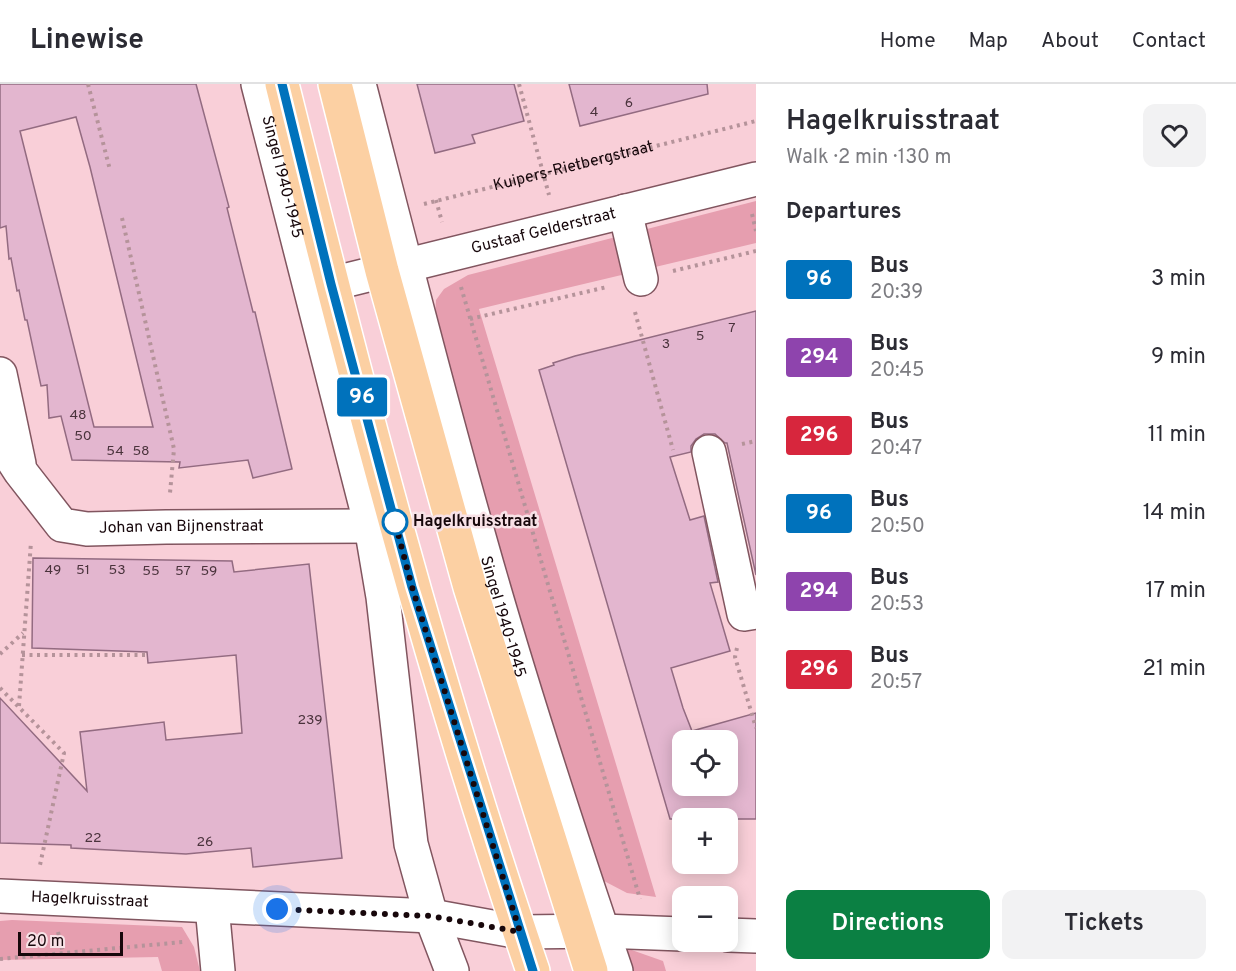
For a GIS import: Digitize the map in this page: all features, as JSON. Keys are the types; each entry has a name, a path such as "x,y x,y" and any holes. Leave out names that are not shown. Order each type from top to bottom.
{"main road":[{"name":"Singel 1940-1945","path":"282,84 331,284 412,587 533,971"},
{"name":"Singel 1940-1945","path":"335,84 393,269 470,587 589,931 591,971"}],"street":[{"name":"Singel 1940-1945","path":"258,84 371,526 383,597 411,844 431,916 452,971"},
{"name":"Singel 1940-1945","path":"359,84 392,213 393,269"},
{"name":"Gustaaf Gelderstraat","path":"331,284 756,179"},
{"path":"625,211 637,291"},
{"name":"Johan van Bijnenstraat","path":"0,374 28,481"},
{"name":"Johan van Bijnenstraat","path":"0,440 62,525 87,529 371,526"},
{"path":"709,452 750,613"},
{"name":"Hagelkruisstraat","path":"0,896 431,916 520,932 672,934"},
{"path":"212,906 218,971"},
{"name":"Singel 1940-1945","path":"589,931 616,971"},
{"path":"738,935 756,936"}],"path":[{"path":"87,84 110,170"},
{"path":"519,84 557,228"},
{"name":"Kuipers-Rietbergstraat","path":"392,213 436,200 756,121"},
{"path":"436,200 650,933"},
{"path":"122,218 174,449 166,527"},
{"path":"637,291 676,461 709,452"},
{"path":"19,706 28,481"},
{"path":"750,613 735,657 756,728"},
{"path":"0,654 23,632"},
{"path":"22,655 146,655"},
{"path":"0,688 64,753 33,898"}],"shaded area":[{"path":"756,201 756,243 479,309 656,897 627,893 604,881 581,811 473,458 435,316 436,300 444,289 468,275"},
{"path":"0,921 182,927 194,947 200,971 162,971 158,957 0,960"},
{"path":"626,948 663,961 666,971 634,971"}],"building":[{"path":"0,84 196,84 229,207 227,208 253,312 255,312 292,469 253,478 248,460 179,468 180,462 72,460 61,416 49,418 47,385 41,386 27,320 25,320 19,290 17,291 11,258 9,259 6,226 0,228","holes":["76,117 153,427 94,427 20,131"]},
{"path":"417,84 514,84 524,121 472,135 475,143 435,153"},
{"path":"569,84 707,84 708,94 580,126"},
{"path":"756,311 756,575 727,443 715,434 704,434 696,439 691,446 691,452 670,457 690,520 704,516 718,582 710,583 730,651 671,668 692,730 672,730 672,796 738,796 738,730 696,730 756,713 756,819 738,819 738,808 672,808 672,819 670,819 539,370 554,365 553,363"},
{"path":"33,558 232,561 234,572 309,564 342,858 253,867 251,848 186,854 71,848 71,845 0,843 0,698 87,791 80,732 164,722 166,740 242,733 236,655 148,663 147,652 32,648"}],"bus line":[{"name":"96","path":"282,84 331,284 412,587 533,971"}],"place":[{"name":"Hagelkruisstraat","path":"395,522"}],"route":[{"path":"277,909 431,916 520,932 412,587 395,522"}]}
